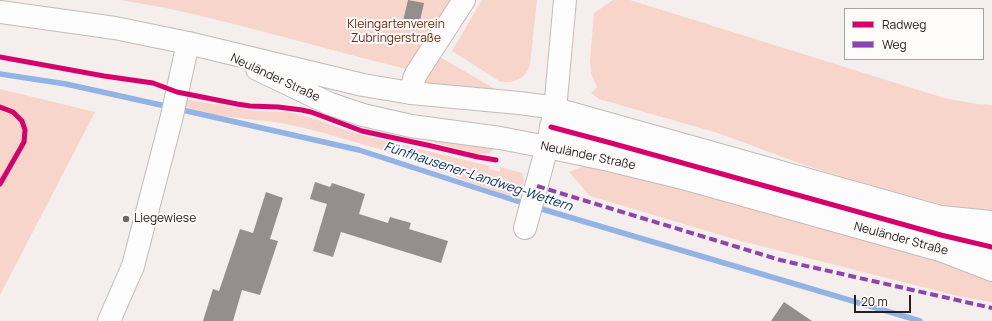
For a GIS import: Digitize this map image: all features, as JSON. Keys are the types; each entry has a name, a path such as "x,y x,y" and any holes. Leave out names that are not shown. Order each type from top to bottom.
{"main road":[{"path":"411,93 416,74 464,0"},
{"path":"529,214 551,128 565,0"},
{"name":"Neuländer Straße","path":"0,12 115,28 188,43 363,85 411,93 542,106 551,128 609,160 679,177 943,251 992,258"},
{"path":"109,321 133,266 173,110 188,43"},
{"name":"Neuländer Straße","path":"188,43 238,60 330,104 363,115 411,126 500,138 551,128 941,217 992,236"},
{"path":"551,128 618,145 934,233 992,247"},
{"path":"941,217 992,222"},
{"path":"943,251 992,270"}],"green space":[{"name":"Kleingartenverein Zubringerstraße","path":"121,0 456,0 410,70 197,15"},
{"path":"482,0 537,0 530,65 525,74 515,81 501,82 452,51"},
{"path":"613,0 630,0 944,98 992,105 992,214 954,208 857,181 807,166 718,133 599,99 591,93 597,87 591,73 590,61 594,13"},
{"path":"435,54 495,89 427,84 423,82"},
{"path":"0,89 95,112 0,295"},
{"path":"184,99 255,111 287,112 301,115 362,135 489,166 489,169 500,172 500,167 522,173 524,181 522,194 518,199 403,156 324,133 275,122 220,116 189,108 184,105"},
{"path":"401,134 493,148 489,153 479,154"},
{"path":"586,165 694,192 869,241 992,278 992,302 962,297 741,241 590,196 569,172"}],"building":[{"path":"408,0 424,3 419,25 403,21"},
{"path":"315,182 330,187 332,183 365,194 359,214 388,223 390,217 411,223 409,229 448,241 441,263 341,232 333,257 313,251 327,204 310,199"},
{"path":"266,192 283,198 270,239 278,241 260,295 242,290 233,321 203,321 213,289 219,291 240,229 253,233"},
{"path":"784,302 812,321 771,321"}],"waterway":[{"name":"Fünfhausener-Landweg-Wettern","path":"0,74 66,84 170,107"},
{"name":"Fünfhausener-Landweg-Wettern","path":"178,109 359,150 526,204"},
{"name":"Fünfhausener-Landweg-Wettern","path":"535,207 920,321"}],"marked path":[{"path":"537,186 780,260 992,308"}],"cycle path":[{"path":"0,57 104,76 153,83 177,92 237,104 302,110 362,131 496,160"},
{"path":"0,107 13,112 22,121 25,130 24,142 0,184"},
{"path":"551,127 941,235 992,247"}],"place":[{"name":"Liegewiese","path":"126,219"}]}
